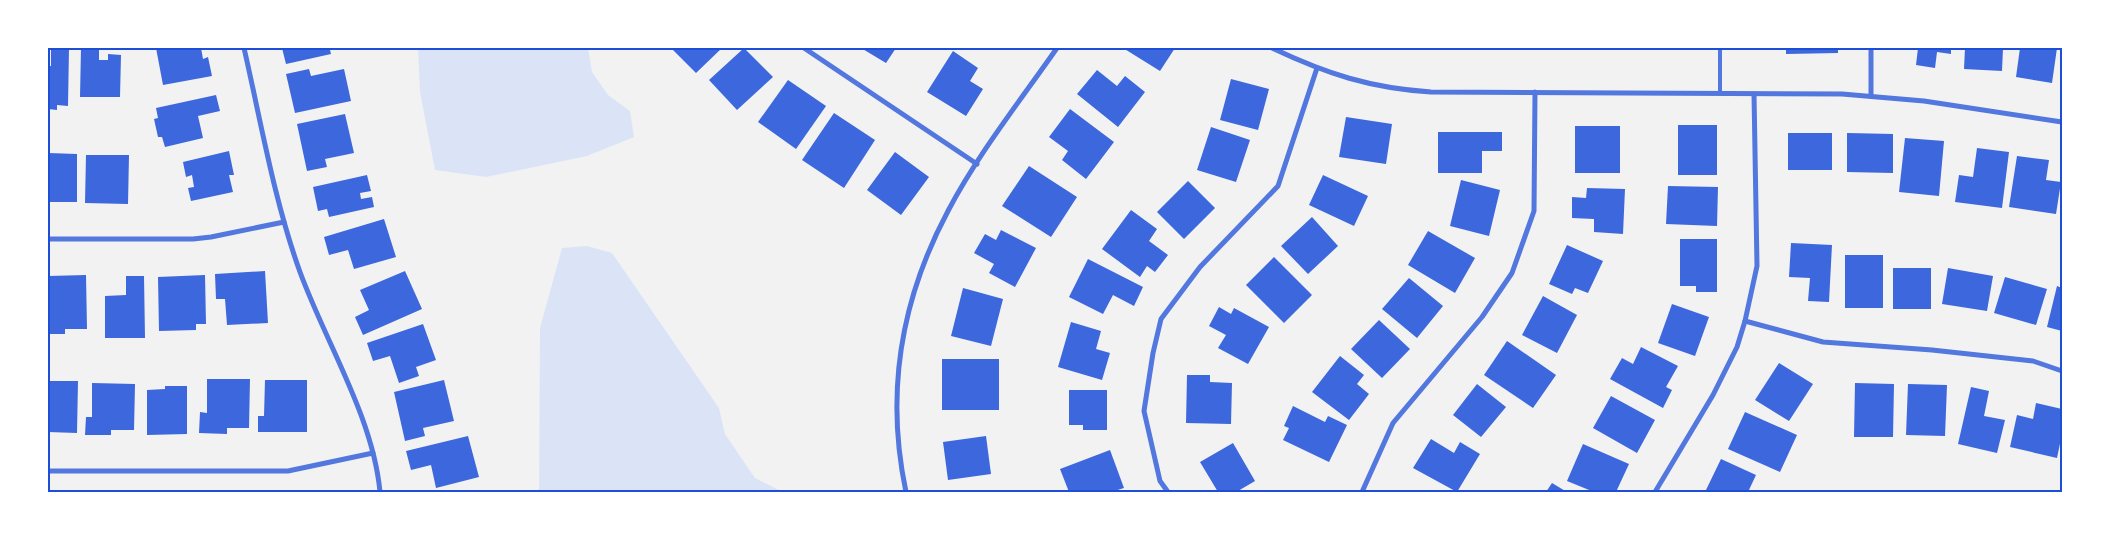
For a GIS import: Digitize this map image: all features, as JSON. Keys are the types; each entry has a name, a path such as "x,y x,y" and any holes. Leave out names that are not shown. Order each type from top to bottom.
{"street":[{"path":"244,48 284,222 301,274 360,414 374,453 380,492"},
{"path":"804,48 977,164"},
{"path":"906,492 896,414 900,350 905,321 914,288 932,243 949,209 977,164 1057,48"},
{"path":"1272,48 1317,68 1376,86 1405,90 1431,92 1720,92 1871,96 1961,106 2062,122"},
{"path":"1870,48 1871,96"},
{"path":"1168,492 1160,481 1144,411 1153,353 1161,320 1200,267 1278,186 1317,68"},
{"path":"1362,492 1393,423 1482,318 1512,273 1534,211 1535,92"},
{"path":"1655,492 1713,395 1738,347 1745,321 1756,266 1754,94"},
{"path":"48,239 193,239 284,222"},
{"path":"1745,321 1824,342 1932,350 2033,362 2062,371"},
{"path":"48,471 288,471 374,453"}],"lane":[{"path":"1720,48 1720,92"}],"shaded area":[{"path":"418,48 588,48 592,72 608,95 630,111 634,137 587,156 486,177 435,170 420,92"},
{"path":"587,246 612,253 719,408 725,434 755,478 783,492 539,492 540,328 562,248"}],"building":[{"path":"51,48 69,48 68,106 57,105 57,110 48,109 48,66 51,66"},
{"path":"81,48 99,48 99,60 108,60 108,54 121,55 120,97 80,97"},
{"path":"156,48 201,48 203,59 208,57 212,76 163,85"},
{"path":"282,48 336,48 330,50 331,54 286,64"},
{"path":"671,48 722,48 696,73"},
{"path":"744,48 773,77 737,110 709,80"},
{"path":"861,48 896,48 886,63"},
{"path":"1123,48 1175,48 1160,71"},
{"path":"1786,48 1838,48 1838,53 1786,54"},
{"path":"1918,48 1951,48 1951,54 1937,52 1935,68 1916,65"},
{"path":"1965,48 2003,48 2002,71 1964,69"},
{"path":"2020,48 2057,48 2052,83 2016,77"},
{"path":"953,51 978,68 970,81 983,89 966,116 927,92"},
{"path":"309,69 311,76 344,69 351,101 295,113 286,74"},
{"path":"1097,70 1117,86 1125,76 1145,92 1118,127 1077,94"},
{"path":"1231,79 1269,89 1258,130 1220,120"},
{"path":"788,80 826,106 796,149 758,122"},
{"path":"216,95 220,111 198,116 203,138 165,147 162,137 158,137 154,119 158,118 156,108"},
{"path":"1070,109 1114,142 1086,179 1062,160 1068,151 1049,137"},
{"path":"834,113 875,140 844,188 802,160"},
{"path":"345,114 354,153 325,159 327,167 307,171 297,124"},
{"path":"1346,117 1392,124 1386,164 1339,157"},
{"path":"1678,125 1717,125 1717,175 1678,175"},
{"path":"1575,126 1620,126 1620,173 1575,173"},
{"path":"1211,127 1250,140 1236,182 1197,170"},
{"path":"1438,132 1502,132 1502,151 1482,151 1482,173 1438,173"},
{"path":"1788,133 1832,133 1832,170 1788,170"},
{"path":"1847,133 1893,134 1893,173 1847,172"},
{"path":"1905,138 1944,141 1939,196 1899,192"},
{"path":"1977,148 2009,152 2002,208 1955,202 1959,175 1973,177"},
{"path":"229,151 234,175 229,175 233,192 191,201 188,188 194,187 192,175 186,177 183,162"},
{"path":"895,152 929,177 901,215 867,190"},
{"path":"48,153 77,154 77,202 48,202"},
{"path":"86,155 129,155 128,204 85,203"},
{"path":"2017,156 2049,160 2046,180 2061,182 2056,214 2009,207"},
{"path":"1029,166 1077,197 1051,237 1002,206"},
{"path":"367,175 371,191 360,193 361,199 372,197 374,207 329,217 327,209 318,211 313,187"},
{"path":"1323,175 1368,196 1354,226 1309,205"},
{"path":"1461,180 1500,190 1489,236 1450,226"},
{"path":"1188,181 1215,208 1184,239 1157,212"},
{"path":"1668,186 1718,187 1717,226 1666,224"},
{"path":"1587,188 1625,189 1623,234 1594,232 1594,219 1572,218 1572,197 1586,198"},
{"path":"1131,210 1157,229 1149,241 1168,255 1155,272 1147,266 1140,277 1102,249"},
{"path":"1312,217 1338,246 1308,274 1281,246"},
{"path":"384,219 396,257 354,269 348,250 329,255 324,237"},
{"path":"1001,230 1036,248 1015,287 989,273 994,264 974,253 985,234 996,240"},
{"path":"1428,231 1475,258 1455,293 1408,265"},
{"path":"1680,239 1717,239 1717,292 1696,292 1696,286 1680,286"},
{"path":"1791,243 1832,245 1829,302 1808,301 1810,278 1789,277"},
{"path":"1567,245 1603,261 1588,293 1575,288 1572,294 1549,284"},
{"path":"1845,255 1883,255 1883,308 1845,308"},
{"path":"1274,257 1312,295 1284,323 1246,285"},
{"path":"1088,259 1143,287 1134,306 1113,295 1103,314 1069,297"},
{"path":"1893,268 1931,268 1931,309 1893,309"},
{"path":"1948,268 1993,276 1987,311 1942,304"},
{"path":"265,271 268,323 227,325 225,299 216,299 215,274"},
{"path":"405,271 422,309 363,335 355,317 369,310 360,290"},
{"path":"86,275 87,329 65,329 65,334 48,334 48,276"},
{"path":"205,275 206,324 196,324 196,330 159,331 158,277"},
{"path":"126,276 144,276 145,338 105,338 105,296 126,295"},
{"path":"2005,277 2047,289 2036,325 1994,313"},
{"path":"1409,278 1443,306 1417,338 1382,309"},
{"path":"2057,286 2062,288 2062,331 2047,327"},
{"path":"963,288 1003,299 991,346 951,336"},
{"path":"1543,296 1577,315 1557,353 1522,335"},
{"path":"1672,304 1709,317 1695,356 1658,343"},
{"path":"1219,307 1231,314 1234,308 1269,327 1248,364 1218,348 1226,335 1209,326"},
{"path":"1379,320 1410,349 1382,378 1351,349"},
{"path":"1071,322 1101,331 1096,349 1110,353 1102,380 1058,367"},
{"path":"423,324 436,360 416,367 419,376 399,383 390,356 373,361 367,343"},
{"path":"1507,341 1556,375 1533,408 1484,375"},
{"path":"1641,347 1678,366 1666,387 1672,390 1663,408 1610,379 1622,358 1633,364"},
{"path":"1340,356 1364,375 1357,384 1369,394 1349,420 1312,392"},
{"path":"942,359 999,359 999,410 942,410"},
{"path":"1779,363 1813,384 1789,421 1755,400"},
{"path":"1187,375 1210,375 1210,382 1232,383 1231,424 1186,423"},
{"path":"207,379 250,379 249,428 227,428 227,434 199,433 200,412 207,413"},
{"path":"265,380 307,380 307,432 258,432 258,416 264,416"},
{"path":"444,380 454,421 423,428 425,436 405,441 394,392"},
{"path":"48,381 78,381 77,433 48,432"},
{"path":"92,383 135,384 134,430 111,430 111,435 85,435 86,417 92,417"},
{"path":"1855,383 1894,384 1893,437 1854,437"},
{"path":"1477,384 1506,407 1481,437 1453,415"},
{"path":"1908,384 1947,385 1945,436 1906,435"},
{"path":"165,386 187,386 187,434 147,435 147,390 165,389"},
{"path":"1971,387 1989,391 1984,416 2005,420 1997,453 1958,444"},
{"path":"1069,390 1107,390 1107,430 1083,430 1083,425 1069,425"},
{"path":"1611,396 1655,420 1637,453 1593,428"},
{"path":"2036,403 2062,409 2062,434 2057,458 2010,447 2017,415 2033,419"},
{"path":"1293,406 1325,422 1328,416 1347,425 1329,462 1283,440 1289,428 1284,426"},
{"path":"1745,412 1797,435 1780,472 1728,449"},
{"path":"468,436 479,477 436,488 431,465 411,470 406,451"},
{"path":"986,436 991,474 948,480 943,442"},
{"path":"1431,439 1454,453 1460,442 1480,454 1457,492 1413,468"},
{"path":"1233,443 1255,481 1239,492 1218,492 1200,462"},
{"path":"1583,444 1629,464 1616,492 1594,492 1567,481"},
{"path":"1110,450 1124,488 1111,492 1069,492 1060,469"},
{"path":"1721,459 1756,475 1748,492 1705,492"},
{"path":"1552,483 1567,492 1546,492"}]}
